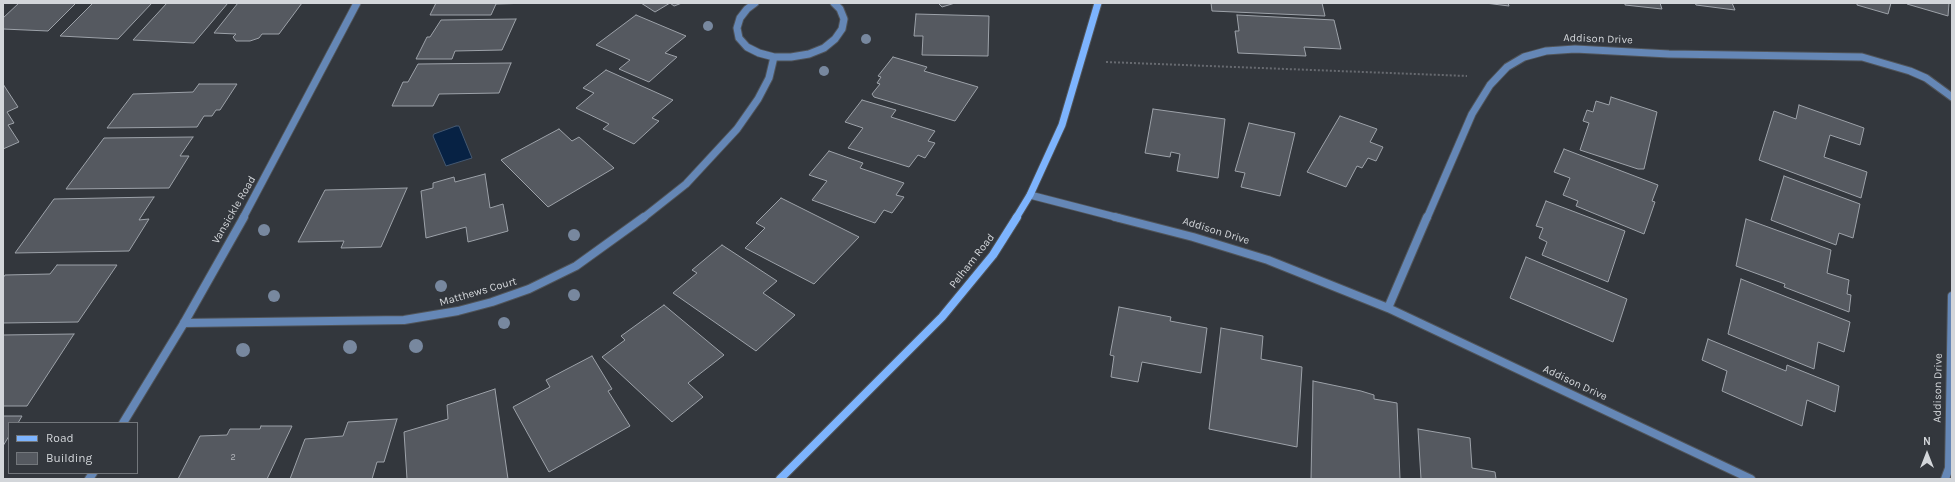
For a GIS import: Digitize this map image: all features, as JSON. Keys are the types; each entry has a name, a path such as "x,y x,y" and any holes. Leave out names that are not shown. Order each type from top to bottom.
{"main road":[{"name":"Pelham Road","path":"780,479 942,317 993,255 1030,195 1062,126 1098,3"}],"street":[{"name":"Vansickle Road","path":"124,422 184,323 267,176 357,3"},
{"path":"755,3 747,9 740,18 737,28 739,38 747,47 759,53 774,57 791,58 809,54 824,48 835,40 842,29 844,19 840,9 834,3"},
{"name":"Addison Drive","path":"1388,308 1472,114 1483,94 1497,77 1507,67 1524,57 1565,49 1695,55 1834,55 1862,58 1910,71 1932,82 1952,97"},
{"name":"Matthews Court","path":"184,323 404,320 458,311 492,302 529,289 576,266 651,213 686,184 713,157 746,117 769,78 774,57"},
{"name":"Addison Drive","path":"1030,195 1154,226 1230,248 1307,275 1388,308 1751,479"},
{"name":"Addison Drive","path":"1945,479 1949,468 1952,296"}],"path":[{"path":"1082,61 1497,77"}],"water":[{"path":"459,126 472,158 446,166 433,136 434,134"}],"building":[{"path":"19,3 76,3 48,31 3,29 3,18"},
{"path":"93,3 152,3 118,39 60,36"},
{"path":"167,3 228,3 194,43 133,40"},
{"path":"238,3 302,3 279,34 262,34 259,38 250,41 236,41 233,37 236,34 214,33"},
{"path":"436,3 532,3 496,4 491,15 430,15"},
{"path":"641,3 670,3 655,12"},
{"path":"670,3 682,3 674,6"},
{"path":"938,3 955,3 942,7"},
{"path":"1211,3 1322,3 1325,16 1212,11"},
{"path":"1485,3 1508,3 1509,6"},
{"path":"1625,3 1660,3 1662,9 1625,5"},
{"path":"1695,3 1732,3 1735,10 1696,5"},
{"path":"1857,3 1891,3 1888,14 1857,5"},
{"path":"1949,3 1948,16 1907,4"},
{"path":"916,14 989,16 988,56 922,55 923,36 914,36"},
{"path":"636,15 686,36 665,53 677,57 649,82 619,69 630,60 596,45"},
{"path":"1237,15 1334,20 1341,49 1304,47 1306,56 1238,53 1235,31 1239,31"},
{"path":"516,19 502,50 455,51 452,59 416,59 427,37 430,37 441,20"},
{"path":"893,57 927,67 924,71 978,87 955,121 874,97 872,94 880,84 877,83 881,77 878,76"},
{"path":"511,63 499,93 439,94 433,106 392,106 403,82 408,82 418,64"},
{"path":"606,70 673,100 652,118 659,121 634,144 603,129 609,124 576,108 594,93 583,88"},
{"path":"3,84 18,107 7,112 14,123 8,125 19,142 3,149"},
{"path":"199,84 237,84 220,110 216,110 212,116 204,116 197,127 107,128 133,94 193,92"},
{"path":"1611,97 1657,112 1644,169 1638,169 1580,150 1589,123 1583,121 1587,110 1593,112 1596,101 1609,105"},
{"path":"862,100 896,110 891,117 935,131 928,141 935,143 925,158 918,155 909,167 848,148 863,128 845,122"},
{"path":"1799,105 1864,128 1860,145 1830,135 1824,157 1867,172 1861,198 1759,160 1774,111 1796,119"},
{"path":"1153,109 1225,119 1218,178 1177,171 1180,154 1171,152 1170,157 1145,153"},
{"path":"1340,116 1377,129 1370,142 1383,147 1376,161 1368,158 1362,168 1357,166 1346,187 1307,172"},
{"path":"1249,123 1295,133 1280,196 1241,187 1245,173 1235,171"},
{"path":"559,129 572,141 579,137 614,168 548,207 501,160"},
{"path":"193,137 180,156 189,156 169,188 66,189 104,138"},
{"path":"1564,149 1658,185 1652,201 1655,202 1644,234 1576,206 1578,201 1563,195 1570,178 1554,172"},
{"path":"829,151 863,163 860,168 904,183 896,195 904,197 892,213 884,210 875,223 812,200 827,181 809,175"},
{"path":"485,174 490,208 503,204 508,231 468,242 466,227 426,238 421,191 433,188 433,183 454,177 455,182"},
{"path":"1784,176 1860,204 1853,238 1839,233 1836,245 1771,220"},
{"path":"407,188 381,247 341,248 344,241 298,242 325,190"},
{"path":"154,197 139,220 149,219 129,251 15,253 54,199"},
{"path":"781,198 859,237 814,284 745,248 765,228 756,223"},
{"path":"1546,201 1625,231 1608,282 1542,255 1547,242 1539,238 1543,228 1536,226"},
{"path":"1746,219 1831,250 1827,273 1849,280 1847,294 1851,295 1849,312 1784,287 1785,284 1736,266"},
{"path":"722,245 777,281 763,293 795,315 756,351 673,293 697,273 692,270"},
{"path":"1526,257 1627,299 1613,342 1510,298"},
{"path":"57,265 117,265 78,322 3,323 3,278 5,275 50,274"},
{"path":"1741,279 1850,322 1844,352 1818,342 1814,369 1728,334"},
{"path":"664,305 724,355 688,383 703,397 672,422 602,357 625,340 621,336"},
{"path":"1119,307 1171,317 1170,321 1207,328 1201,373 1142,362 1138,382 1111,377 1114,356 1110,355"},
{"path":"1221,328 1263,336 1261,359 1302,367 1297,447 1209,429"},
{"path":"74,334 27,406 3,406 3,335"},
{"path":"1708,339 1786,371 1787,365 1839,386 1835,412 1807,400 1802,426 1722,391 1727,371 1702,360"},
{"path":"592,356 612,389 608,391 630,426 549,472 513,407 550,387 546,380"},
{"path":"1313,381 1361,391 1374,395 1374,399 1397,403 1400,479 1311,479"},
{"path":"495,389 508,479 407,479 404,432 448,419 447,405"},
{"path":"3,416 22,416 19,422 8,422 8,438 3,446"},
{"path":"397,419 384,462 377,462 372,479 290,479 305,439 343,436 348,422"},
{"path":"261,426 292,426 267,479 178,479 200,436 227,435 230,429 260,429"},
{"path":"1418,429 1470,438 1472,468 1495,472 1496,479 1421,479"}]}
